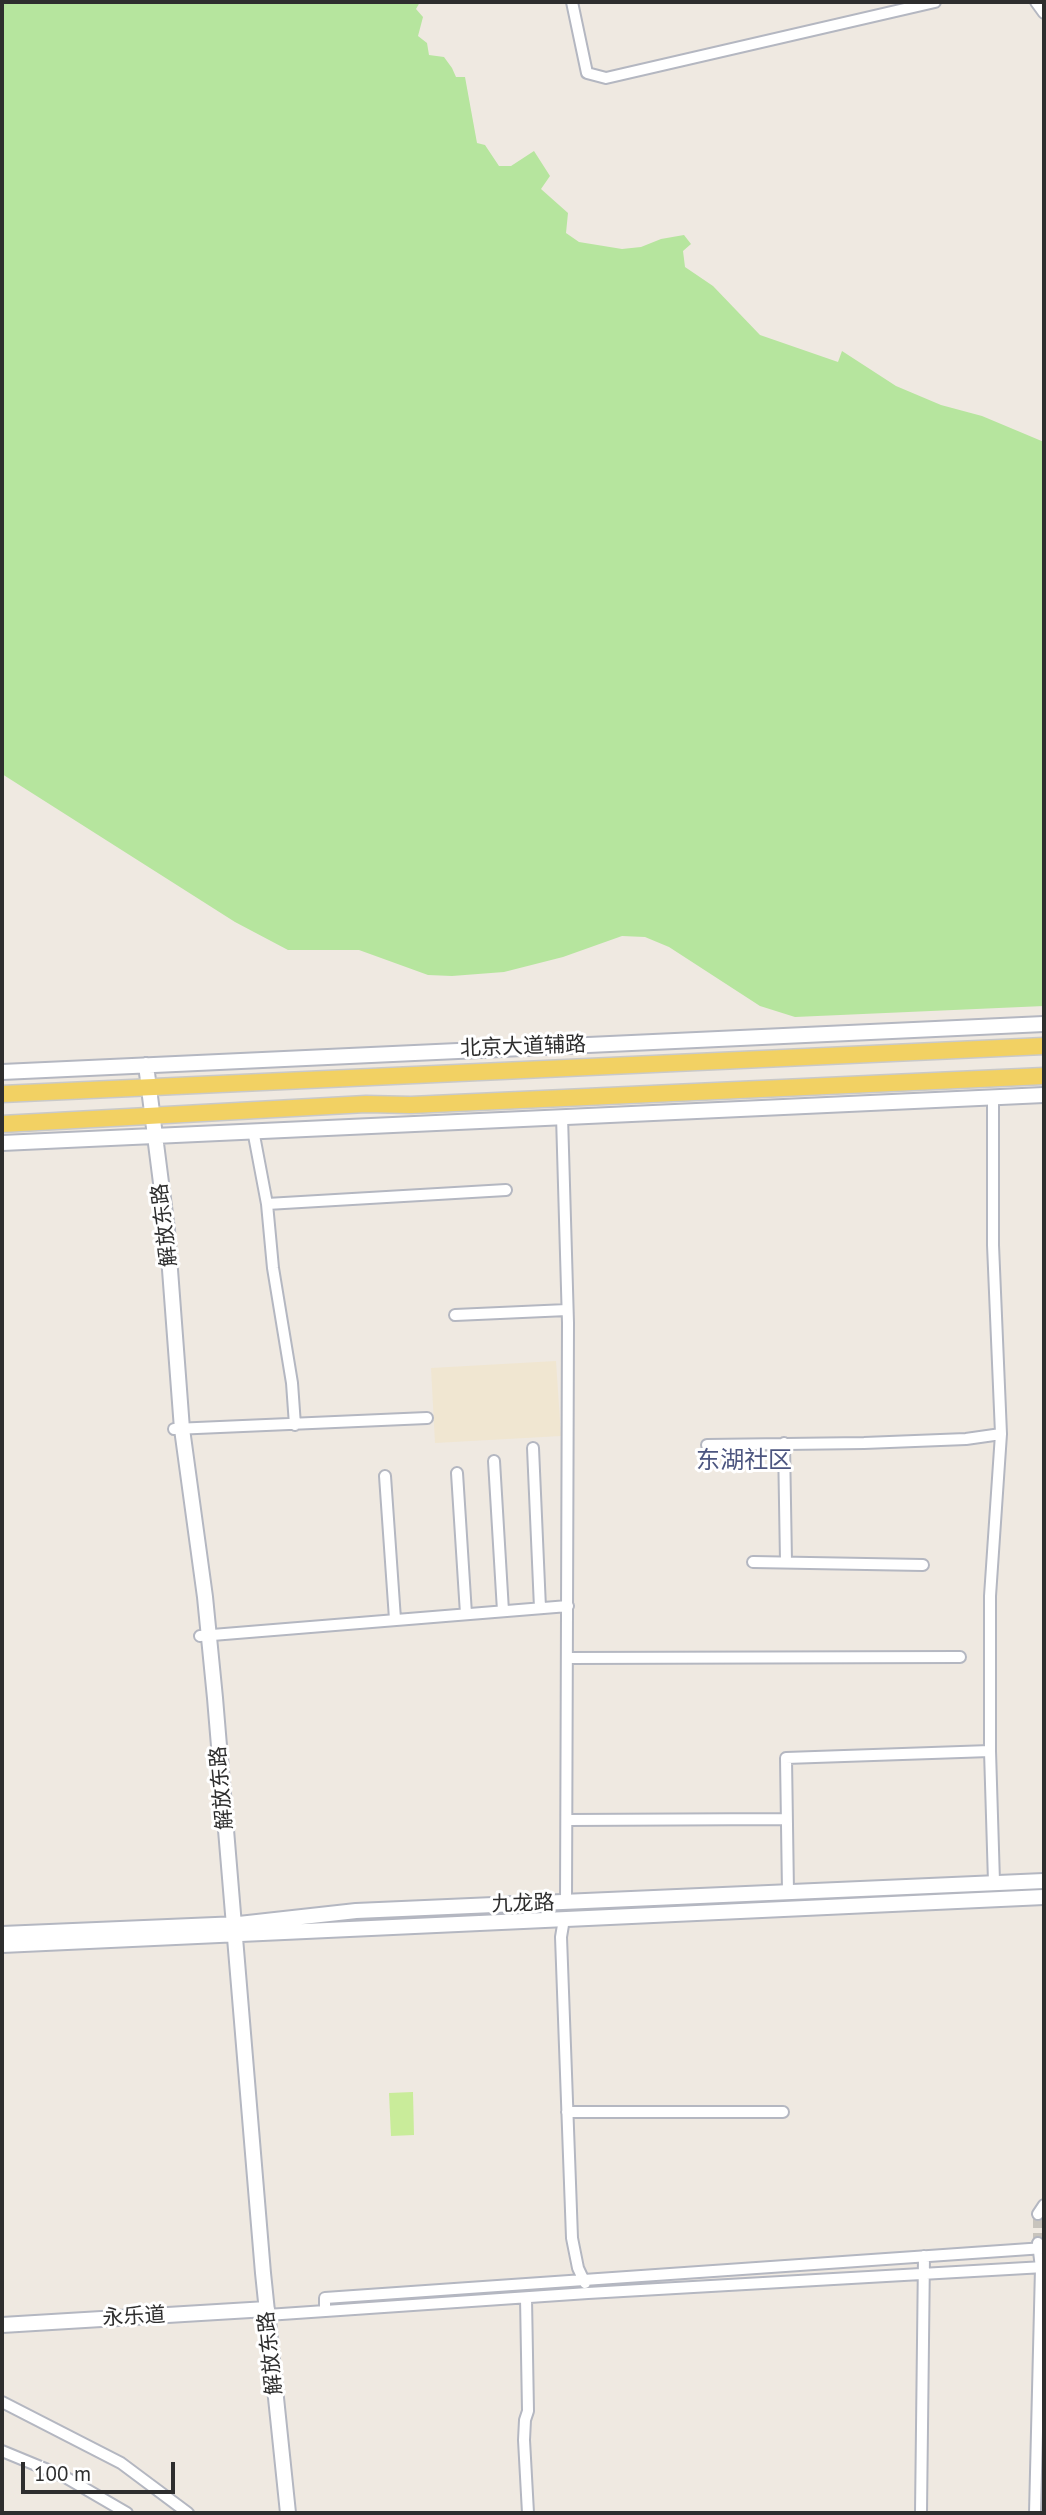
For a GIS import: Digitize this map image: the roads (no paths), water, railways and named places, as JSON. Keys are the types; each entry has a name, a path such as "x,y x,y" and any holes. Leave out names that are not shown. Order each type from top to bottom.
{"main road":[{"name":"北京大道辅路","path":"2,1072 1044,1024"},
{"path":"2,1094 1044,1045"},
{"name":"解放东路","path":"141,1065 178,1429 204,1636 279,2513"},
{"path":"2,1124 366,1104 476,1102 1044,1076"},
{"path":"2,1143 1044,1095"},
{"name":"九龙路","path":"2,1945 229,1930 356,1912 1044,1881"},
{"name":"九龙路","path":"2,1934 564,1919 1044,1897"},
{"name":"解放东路","path":"263,2308 288,2513"},
{"name":"永乐道","path":"2,2319 263,2308"},
{"name":"永乐道","path":"2,2325 263,2308"}],"street":[{"path":"572,2 587,73 606,78 935,2"},
{"path":"1035,2 1044,13"},
{"path":"993,1097 993,1245 1001,1434 990,1596 990,1751 994,1882"},
{"path":"562,1116 567,1310 566,1902"},
{"path":"253,1130 267,1205 273,1268 292,1383 295,1425"},
{"path":"267,1205 506,1190"},
{"path":"455,1315 567,1310"},
{"path":"178,1429 427,1418"},
{"path":"707,1445 877,1443 966,1439 1001,1434"},
{"path":"784,1443 786,1562"},
{"path":"533,1448 540,1608"},
{"path":"494,1461 503,1611"},
{"path":"457,1474 466,1614"},
{"path":"385,1476 395,1619"},
{"path":"753,1562 923,1564"},
{"path":"204,1636 568,1606"},
{"path":"567,1658 960,1657"},
{"path":"788,1892 786,1758 990,1751"},
{"path":"567,1820 786,1819"},
{"path":"564,1919 561,1937 572,2238 588,2293"},
{"path":"567,2112 783,2112"},
{"path":"325,2311 325,2298 1040,2246 1042,2268 1035,2513"},
{"path":"921,2513 923,2256"},
{"path":"263,2308 325,2311 588,2293 1042,2268"},
{"path":"526,2298 528,2411 524,2440 528,2513"},
{"path":"2,2402 121,2463 188,2513"},
{"path":"2,2452 65,2477 127,2513"}],"tunnel":[{"path":"1038,2214 1038,2243"}],"district":[{"name":"东湖社区","path":"744,1461"}]}
